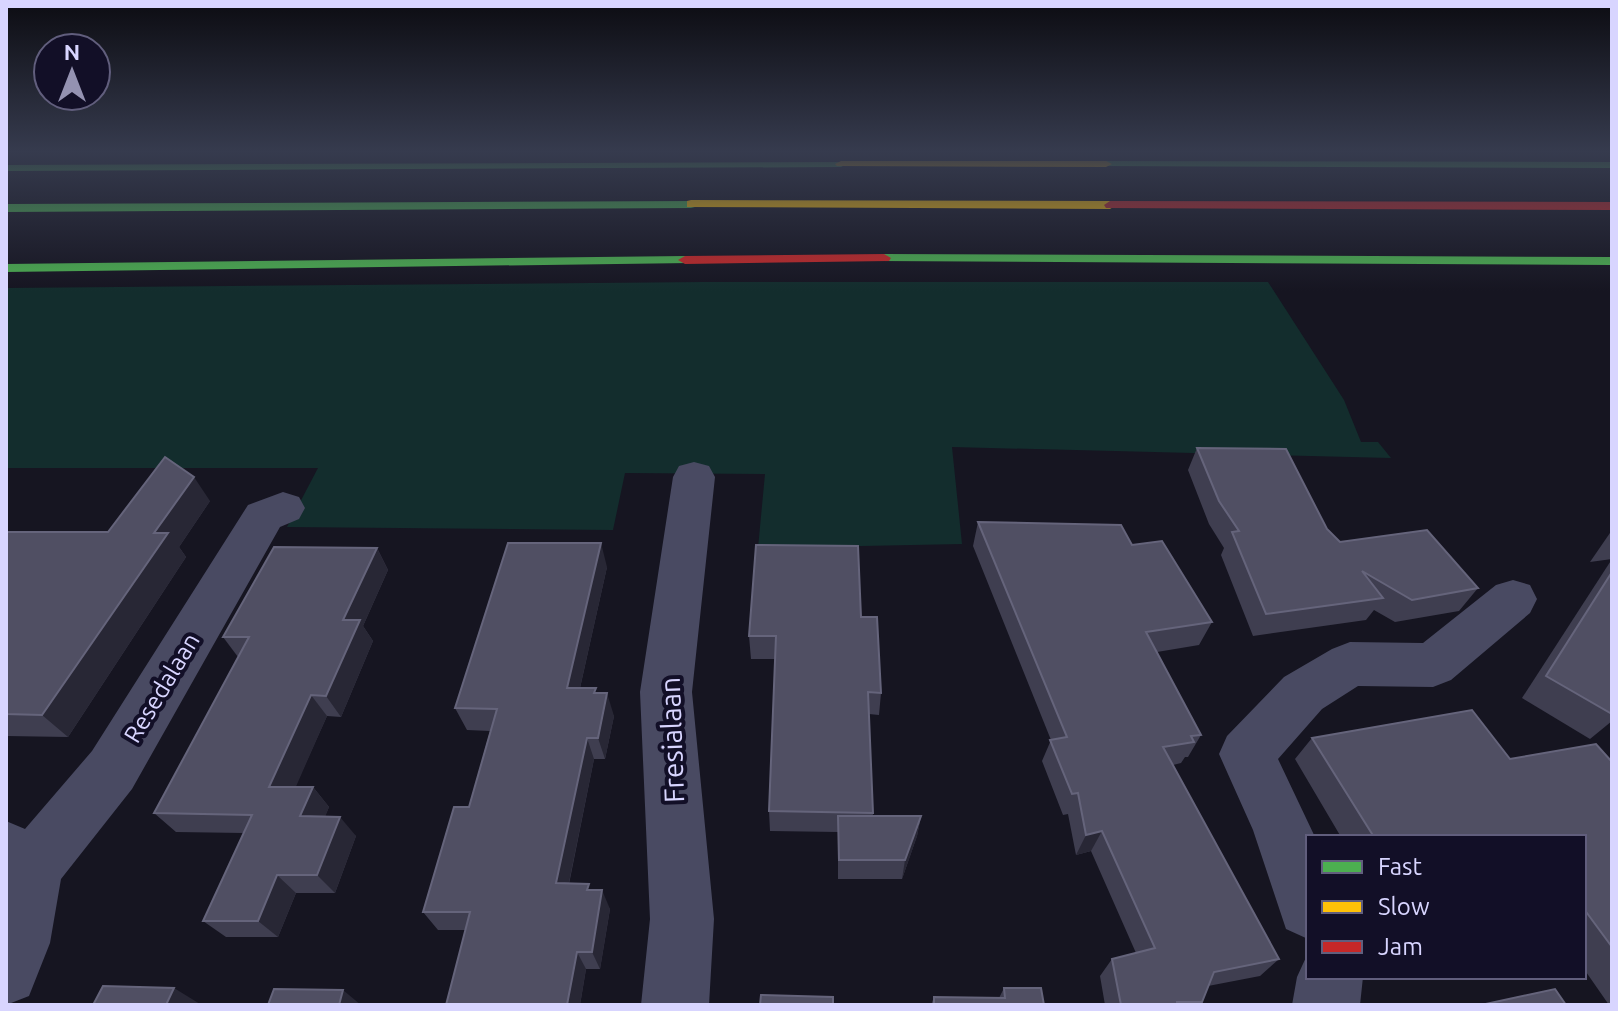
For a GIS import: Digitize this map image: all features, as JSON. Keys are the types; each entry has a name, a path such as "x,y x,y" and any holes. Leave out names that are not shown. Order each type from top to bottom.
{"highway":[{"path":"6,208 498,204 1612,206"},
{"path":"6,268 897,258 1612,261"}],"street":[{"name":"Fresialaan","path":"675,1005 682,919 666,692 694,477"},
{"name":"Resedalaan","path":"6,973 18,943 20,858 112,770 264,516 283,508"},
{"path":"1306,901 1282,827 1247,754 1303,693 1350,664 1433,665 1513,599"},
{"path":"1326,1005 1330,979"}],"green space":[{"path":"704,282 1268,282 1344,400 1361,442 1378,442 1391,458 952,447 962,544 758,548 765,474 625,473 613,530 287,527 318,468 6,468 6,288"}],"building":[{"path":"1197,448 1286,449 1327,529 1340,542 1427,530 1478,588 1412,600 1362,571 1383,598 1266,614 1232,532 1239,531 1219,501"},
{"path":"165,457 194,477 154,533 168,533 42,715 6,714 6,532 108,532"},
{"path":"978,522 1121,525 1132,545 1162,541 1212,622 1146,632 1201,735 1191,736 1194,742 1163,747 1279,959 1214,972 1202,1002 1121,1005 1112,959 1155,948 1102,831 1086,835 1078,793 1072,794 1050,740 1067,737"},
{"path":"508,543 601,543 567,688 596,688 594,693 607,693 598,738 587,738 556,883 589,884 587,890 602,890 592,952 577,952 567,1005 446,1005 470,912 423,912 454,807 469,807 497,709 455,708"},
{"path":"756,545 858,546 861,617 877,617 881,693 868,692 873,813 769,811 776,636 749,636"},
{"path":"274,547 377,548 343,620 360,620 326,696 311,695 269,787 313,787 300,816 340,817 317,875 277,875 258,921 203,921 252,815 154,813 249,637 223,637"},
{"path":"1612,572 1612,714 1546,676"},
{"path":"1472,710 1510,759 1596,744 1612,762 1612,947 1586,912 1586,835 1373,835 1312,738"},
{"path":"838,816 921,816 905,860 839,860"},
{"path":"103,986 174,988 166,1005 93,1005"},
{"path":"1004,988 1041,988 1044,1005 934,1005 934,997 1005,998"},
{"path":"274,989 343,990 339,1005 268,1005"},
{"path":"1555,989 1566,1005 1481,1005"},
{"path":"761,995 833,997 833,1005 760,1005"}],"traffic: fast":[{"path":"6,208 691,204"},
{"path":"884,258 1612,261"},
{"path":"6,268 685,260"}],"traffic: slow":[{"path":"691,204 1110,205"}],"traffic: jam":[{"path":"1110,205 1612,206"},
{"path":"685,260 884,258"}]}
